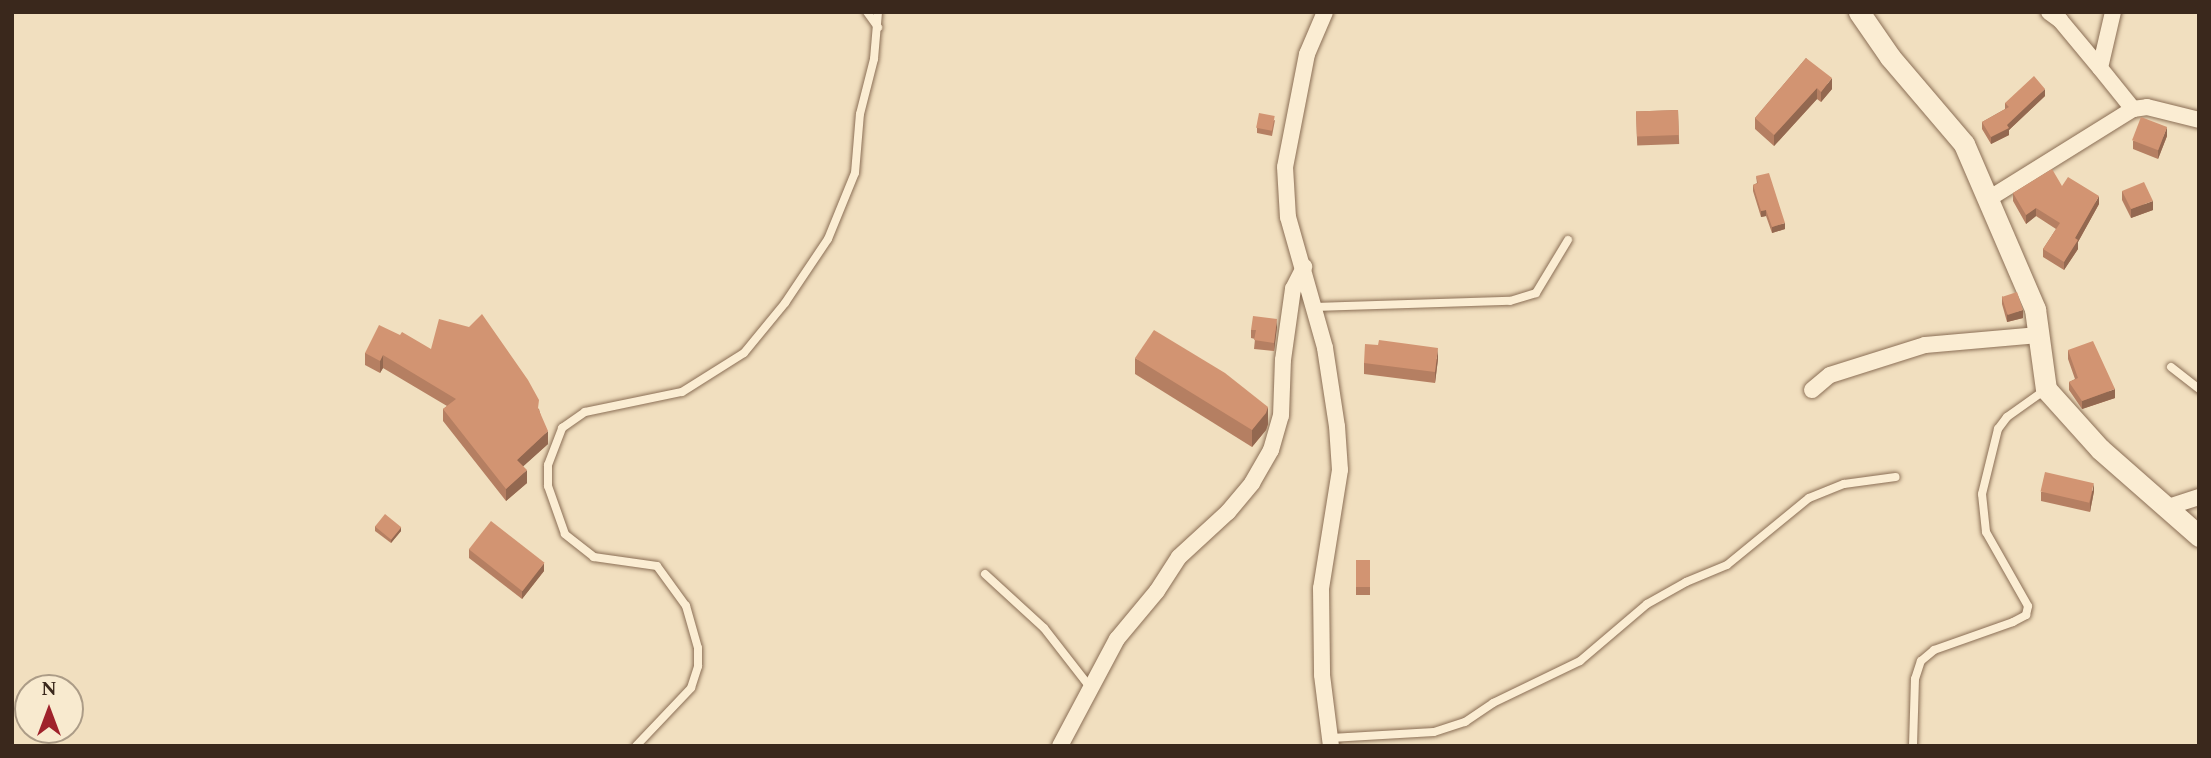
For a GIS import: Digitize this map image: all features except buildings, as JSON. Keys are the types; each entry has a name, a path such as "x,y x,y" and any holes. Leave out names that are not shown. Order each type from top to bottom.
{"street":[{"path":"1325,12 1307,54 1286,167 1288,217 1314,307 1333,400 1340,470 1321,588 1322,675 1331,742"},
{"path":"1859,12 1890,57 1964,144 1990,198 2035,309 2046,389 2100,449 2199,536"},
{"path":"2049,12 2060,20 2133,109"},
{"path":"2100,68 2113,12"},
{"path":"1990,198 2133,109 2147,107 2199,120"},
{"path":"1060,746 1117,639 1157,591 1179,557 1228,512 1252,483 1271,450 1281,416 1283,360 1293,289 1304,267"},
{"path":"1812,390 1830,375 1925,345 2039,335"},
{"path":"2168,507 2199,497"}],"lane":[{"path":"867,12 878,27"},
{"path":"636,746 691,688 698,666 698,648 686,606 657,566 594,557 565,534 548,486 548,465 562,428 585,412 682,392 744,352 785,303 828,239 855,173 860,114 874,60 878,12"},
{"path":"1314,307 1510,301 1536,293 1568,240"},
{"path":"2171,367 2199,389"},
{"path":"1913,746 1915,679 1922,661 1934,650 2026,615 2028,606 1986,531 1982,494 1998,429 2007,417 2046,389"},
{"path":"1331,742 1434,732 1465,722 1493,703 1580,661 1647,604 1686,582 1727,565 1809,498 1844,484 1896,477"},
{"path":"985,574 1044,628 1090,687"}]}
